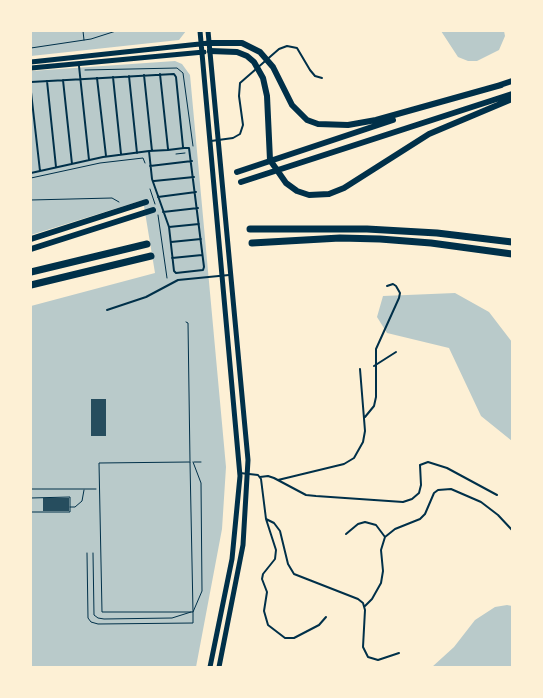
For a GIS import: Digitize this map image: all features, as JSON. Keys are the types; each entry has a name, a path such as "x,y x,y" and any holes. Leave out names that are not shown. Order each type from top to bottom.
{"highway":[{"path":"209,43 242,43 260,52 271,64 292,105 307,120 318,124 348,124 376,120 501,85"},
{"path":"210,51 242,53 258,69 267,96 270,160 283,181 303,194 322,195 335,192 429,134 512,99"},
{"path":"237,172 512,81"},
{"path":"241,182 512,94"},
{"path":"31,239 146,202"},
{"path":"31,249 153,210"},
{"path":"250,229 367,229 437,233 512,242"},
{"path":"252,243 340,238 380,239 431,243 512,254"},
{"path":"31,272 147,244"},
{"path":"31,286 151,256"}],"street":[{"path":"200,31 240,473 235,540 210,667"},
{"path":"208,31 247,433 248,474 243,545 219,667"},
{"path":"31,62 209,43"},
{"path":"31,68 210,51"}],"lane":[{"path":"210,142 233,138 242,132 238,89 242,81 279,48 291,46 297,48 315,76 322,78"},
{"path":"78,63 89,160"},
{"path":"160,74 168,150"},
{"path":"31,82 172,74 176,76 184,148"},
{"path":"144,75 151,151 150,166 153,181 169,227 174,271 177,273 178,280"},
{"path":"113,76 121,154"},
{"path":"129,76 137,153"},
{"path":"97,78 106,156"},
{"path":"63,80 72,164"},
{"path":"47,81 56,167"},
{"path":"31,92 40,171"},
{"path":"31,173 106,156 190,149 204,267 203,270 177,273"},
{"path":"150,166 192,161"},
{"path":"153,181 194,177"},
{"path":"158,197 196,192"},
{"path":"163,212 198,208"},
{"path":"169,227 199,224"},
{"path":"171,242 201,239"},
{"path":"172,258 203,254"},
{"path":"108,310 146,297 178,280 231,274"},
{"path":"365,417 374,406 376,397 374,366 376,349 400,294 394,284 386,286"},
{"path":"374,366 396,352"},
{"path":"278,480 350,462 363,442 365,417 360,369"},
{"path":"240,473 260,477 268,476 306,495 403,502 412,499 419,493 421,486 420,465 428,462 448,468 497,496"},
{"path":"260,477 266,519 276,556 262,578 267,592 264,611 268,625 285,638 294,638 319,625 326,617"},
{"path":"399,654 378,660 368,657 363,652 365,606 372,599 381,582 383,571 381,550 385,537 395,529 420,519 426,514 434,493 444,488 451,489 490,508 512,530"},
{"path":"266,519 274,523 280,531 288,564 294,574 358,599 365,606"},
{"path":"346,534 358,524 365,522 376,525 385,537"}],"path":[{"path":"83,31 84,40"},
{"path":"31,48 84,40 116,31"},
{"path":"79,70 177,68 183,73 193,151"},
{"path":"31,178 100,163 142,158 146,168"},
{"path":"150,188 162,233 167,278"},
{"path":"31,200 112,198 119,202"},
{"path":"86,553 88,618 91,622 98,624 193,623 192,462 188,323 186,322"},
{"path":"93,553 94,615 98,618 172,618 193,612 202,592 201,483 192,462"},
{"path":"193,612 102,612 99,463 201,462"},
{"path":"31,489 96,489"},
{"path":"70,507 75,507 82,501 84,489"},
{"path":"31,498 70,497 70,512 31,512"}],"shaded area":[{"path":"31,31 186,31 179,40 31,56"},
{"path":"441,31 504,31 505,36 499,50 477,61 468,61 458,57"},
{"path":"175,61 182,64 190,75 226,467 222,529 196,667 31,667 31,306 155,273 143,200 31,235 31,71"},
{"path":"455,293 489,312 512,342 512,441 481,416 449,348 387,333 377,317 383,296"},
{"path":"512,606 512,667 432,667 454,647 475,620 495,607"}],"building":[{"path":"91,399 106,399 106,436 91,436"},
{"path":"43,498 69,498 69,511 43,511"}]}
